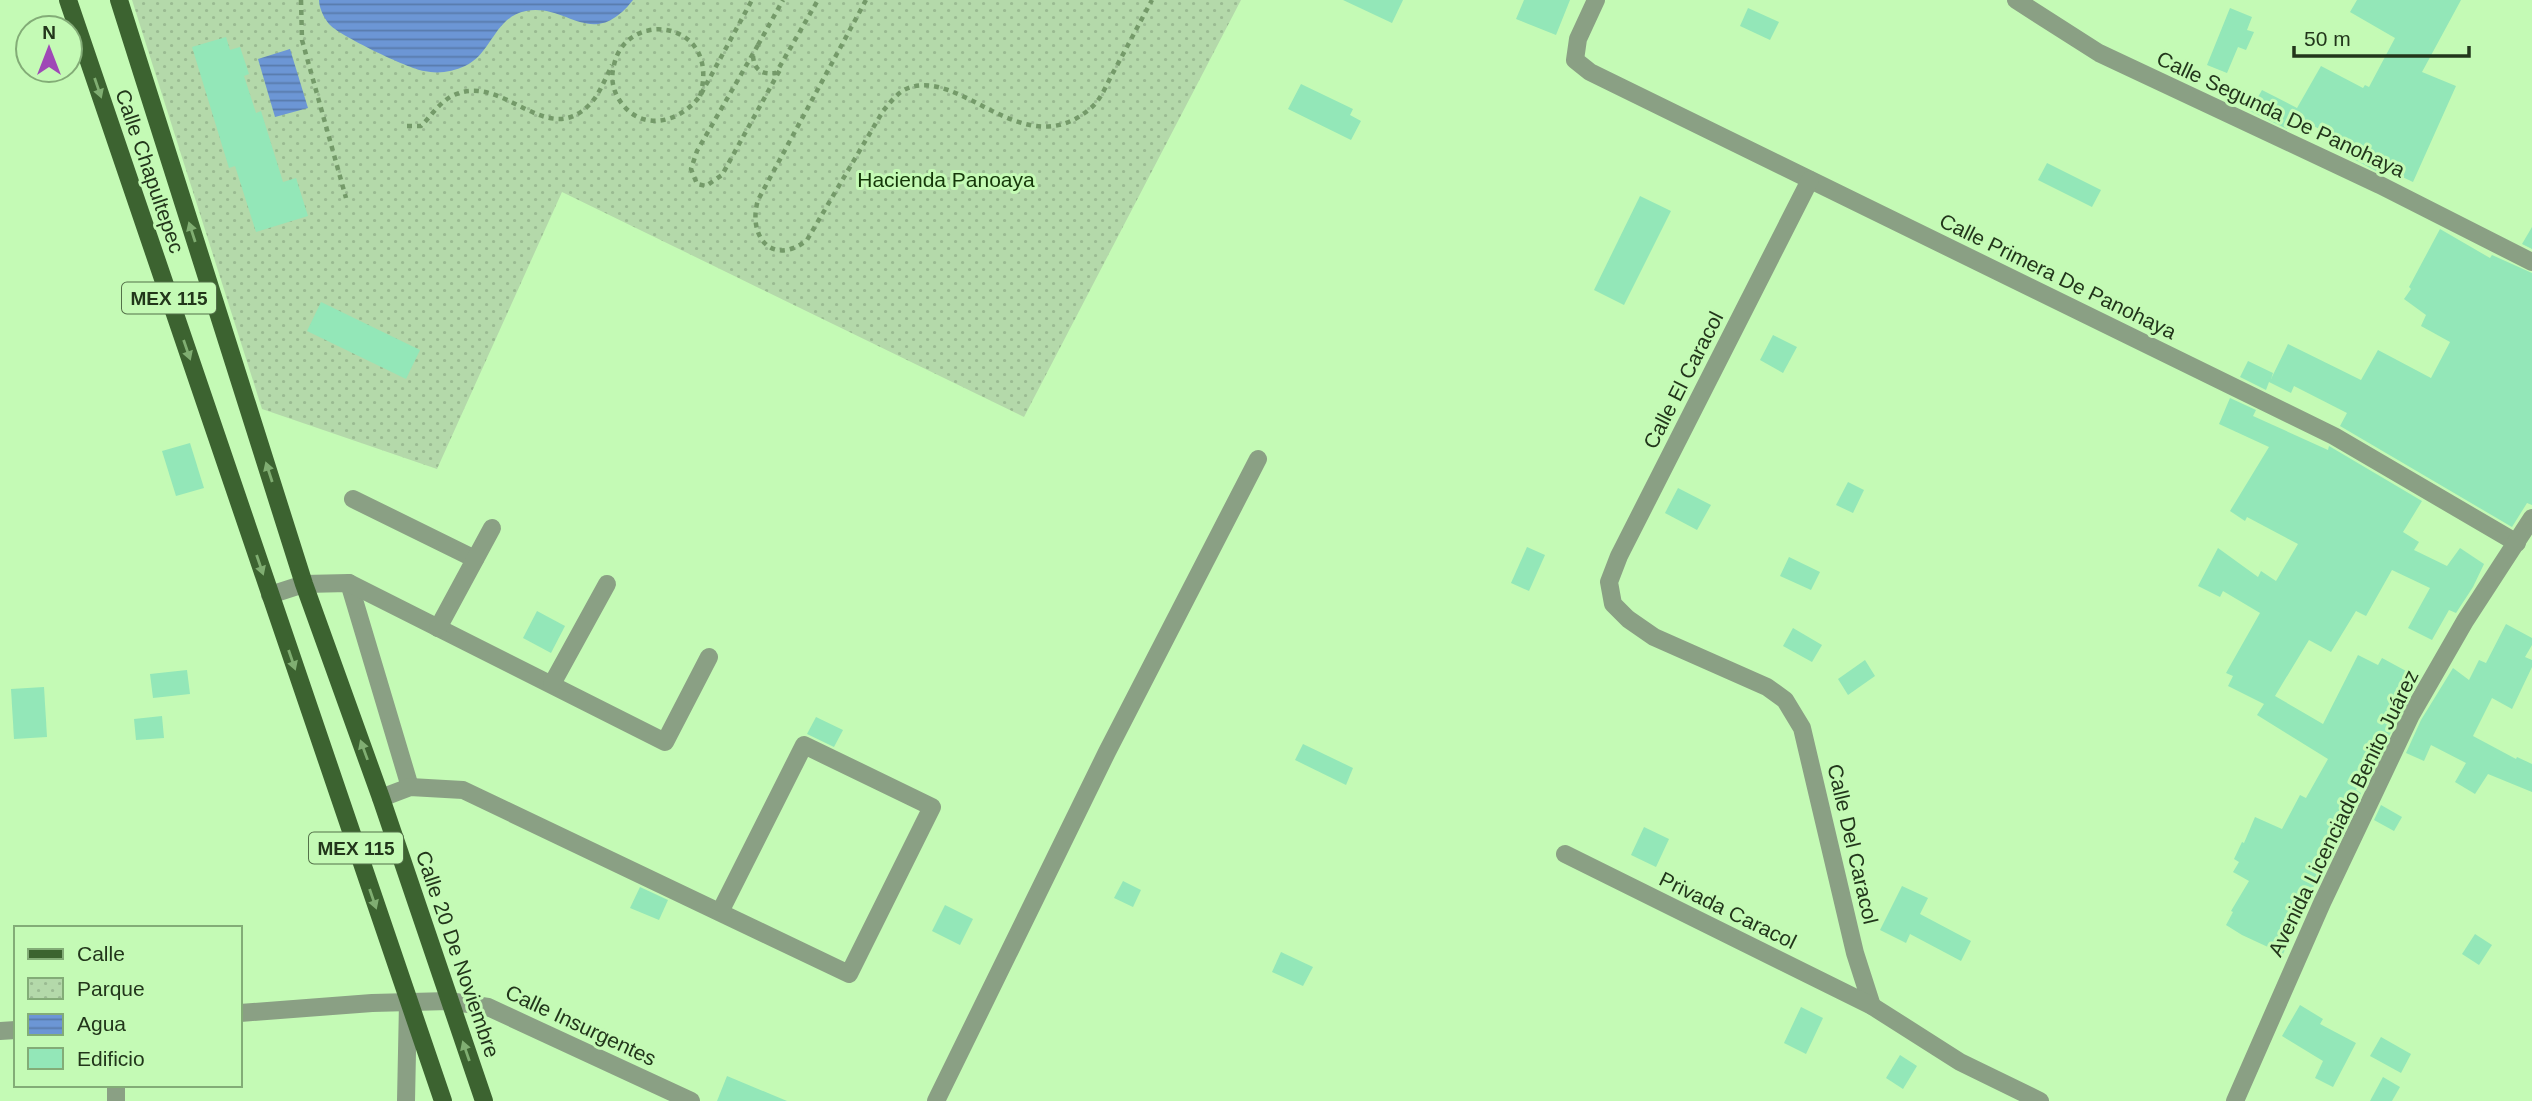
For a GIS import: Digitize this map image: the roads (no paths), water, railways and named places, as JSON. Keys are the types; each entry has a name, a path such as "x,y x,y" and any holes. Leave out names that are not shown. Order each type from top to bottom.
{"main road":[{"name":"Calle Chapultepec","path":"68,0 270,596"},
{"name":"Calle Chapultepec","path":"119,0 304,584"},
{"name":"Calle 20 De Noviembre","path":"304,584 381,798 484,1101"},
{"name":"MEX 115","path":"270,596 443,1101"}],"street":[{"name":"Calle Primera De Panohaya","path":"1596,0 1578,39 1574,60 1590,72 2334,436 2516,543"},
{"name":"Calle Segunda De Panohaya","path":"2016,0 2099,53 2381,185 2532,262"},
{"name":"Calle El Caracol","path":"1613,604 1609,582 1619,556 1810,180"},
{"path":"936,1101 1107,752 1258,459"},
{"path":"353,499 475,559"},
{"name":"Avenida Licenciado Benito Juárez","path":"2235,1101 2317,915 2411,715 2465,621 2532,518"},
{"path":"438,628 492,528"},
{"path":"270,596 304,584 349,583 665,742 709,657"},
{"path":"349,583 410,787"},
{"path":"552,684 607,584"},
{"name":"Calle Del Caracol","path":"1613,604 1628,619 1654,637 1767,687 1785,700 1802,728 1855,953 1872,1006"},
{"path":"381,798 410,787 463,790 849,974 932,807 804,745 720,912"},
{"name":"Privada Caracol","path":"1565,854 1872,1006"},
{"name":"Calle Insurgentes","path":"242,1013 449,1001 488,1007 691,1101"},
{"path":"406,1101 408,1002"},
{"path":"1872,1006 1960,1062 2040,1101"}],"water":[{"path":"319,0 633,0 605,23 580,22 541,10 526,11 507,20 481,53 465,66 434,72 404,64 346,36 327,22"},
{"path":"290,49 308,108 275,117 258,59"}],"park label":[{"name":"Hacienda Panoaya","path":"946,179"}]}
